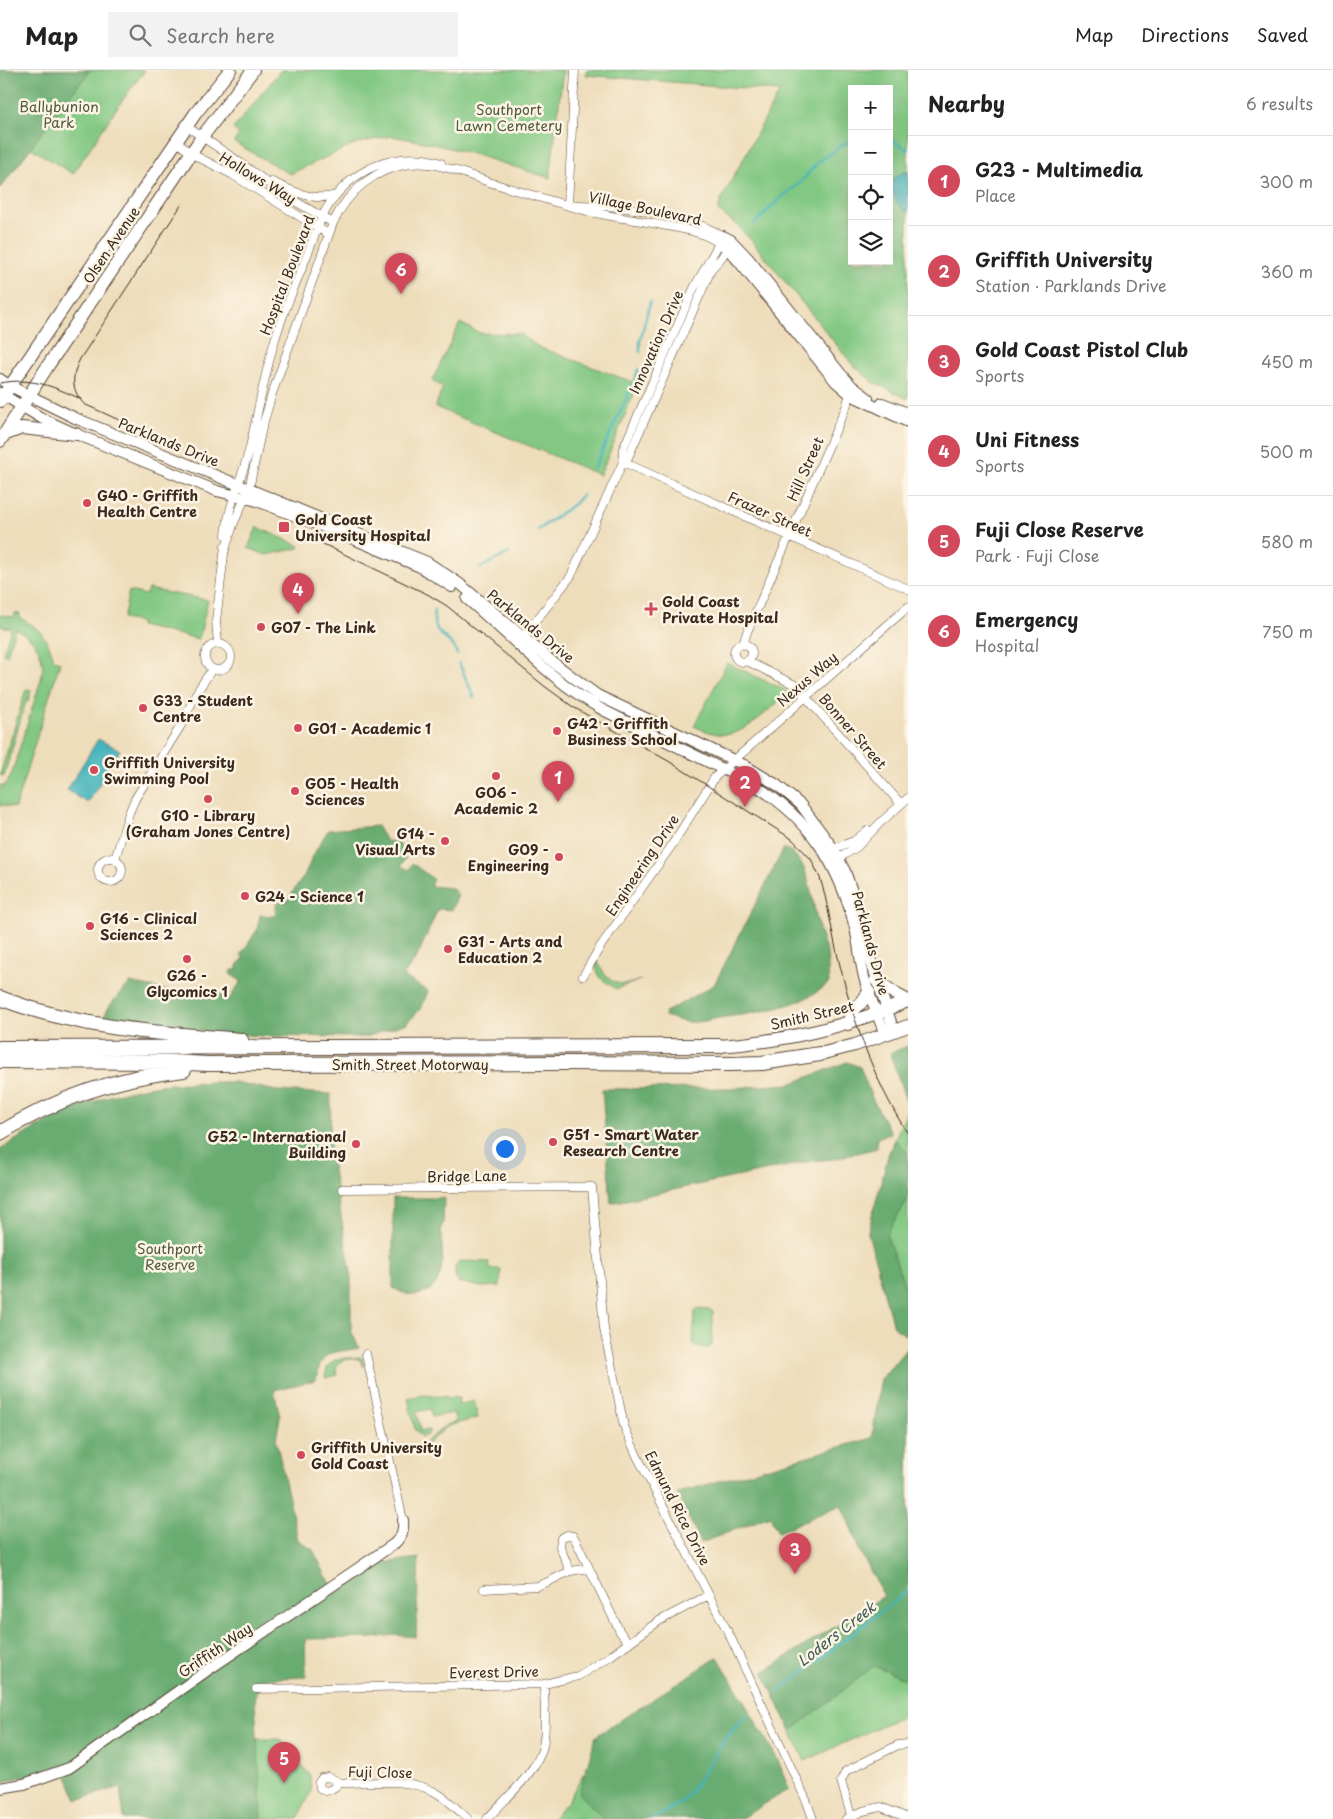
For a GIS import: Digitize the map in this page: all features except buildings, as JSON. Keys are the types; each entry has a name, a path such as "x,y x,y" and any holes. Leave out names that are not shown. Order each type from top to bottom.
{"highway":[{"path":"0,998 45,1014 92,1025 242,1040 279,1047"},
{"name":"Smith Street Motorway","path":"0,1048 719,1046"},
{"name":"Smith Street Motorway","path":"0,1061 208,1064 731,1064 762,1063 820,1054"},
{"path":"0,1133 40,1110 103,1085 142,1075 192,1069 208,1064"}],"main road":[{"name":"Olsen Avenue","path":"3,391 186,126 230,70"},
{"name":"Olsen Avenue","path":"2,438 202,137 253,70"},
{"path":"2,438 22,428 76,434"},
{"path":"876,980 908,1001"},
{"path":"848,1024 853,1009 861,1003 869,992"},
{"name":"Smith Street","path":"719,1046 811,1034 848,1024 908,1001"},
{"path":"820,1054 855,1045 908,1026"}],"street":[{"path":"568,205 575,70"},
{"name":"Hollows Way","path":"186,126 286,196 333,222"},
{"name":"Hollows Way","path":"176,142 192,154 234,175 328,234"},
{"name":"Hospital Boulevard","path":"225,550 229,510 249,449 274,342 322,216 336,195 352,178 378,164 403,158 428,159 444,164 454,170"},
{"name":"Hospital Boulevard","path":"225,550 233,525 247,494 262,428 288,347 328,234 347,198 371,177 412,164 454,170 516,191 568,205"},
{"path":"261,178 310,196 326,198 336,195"},
{"name":"Village Boulevard","path":"568,205 685,229 725,242 836,382 908,422"},
{"name":"Innovation Drive","path":"520,641 571,576 622,462 627,460 712,268 722,258 725,242"},
{"path":"278,332 292,337"},
{"path":"274,342 288,347"},
{"name":"Village Boulevard","path":"851,390 908,413"},
{"name":"Hill Street","path":"743,645 851,390"},
{"name":"Parklands Drive","path":"3,391 238,484 247,494"},
{"name":"Parklands Drive","path":"26,401 43,419 189,480 234,495 247,494 427,562 460,584 562,684 587,700 751,783 778,801 829,850"},
{"name":"Frazer Street","path":"622,462 908,589"},
{"path":"218,644 216,621 225,550"},
{"name":"Nexus Way","path":"722,769 908,608"},
{"name":"Parklands Drive","path":"520,641 554,663 597,695 767,778 805,810 835,860 858,909 882,1012 890,1033"},
{"path":"222,644 229,649 230,662 220,670 212,669 206,662 205,654 209,646 222,644"},
{"path":"743,645 749,647 752,652 751,657 747,661 741,662 737,660 734,655 737,647 743,645"},
{"path":"747,661 793,683 806,697"},
{"path":"115,859 129,813 135,800 212,669"},
{"name":"Bonner Street","path":"806,697 901,804"},
{"name":"Engineering Drive","path":"583,976 600,947 670,848 705,790 722,769"},
{"path":"835,860 857,847 908,798"},
{"path":"829,850 854,842 868,830 877,826"},
{"name":"Parklands Drive","path":"835,860 851,914 869,992 882,1012"},
{"name":"Bridge Lane","path":"342,1189 592,1187"},
{"name":"Edmund Rice Drive","path":"592,1187 604,1329 624,1426 637,1456 760,1699 813,1819"},
{"path":"366,1354 403,1520"},
{"name":"Griffith Way","path":"0,1795 69,1768 208,1670 361,1568 401,1538 404,1530 403,1520"},
{"path":"570,1571 560,1544 561,1538 567,1535 575,1538 620,1632 629,1643"},
{"path":"484,1589 537,1586 576,1569 590,1570"},
{"name":"Everest Drive","path":"256,1689 544,1684 578,1676 609,1657 659,1621 709,1595"},
{"path":"487,1819 532,1770 539,1758 544,1738 544,1684"},
{"path":"908,1744 898,1745 846,1772 841,1781 850,1818 863,1811 881,1807 908,1818"},
{"name":"Fuji Close","path":"341,1783 399,1782 418,1785 441,1795 468,1819"},
{"name":"Griffith Way","path":"0,1788 24,1784"}],"green space":[{"name":"Ballybunion Park","path":"0,70 145,70 116,109 73,174 31,148 0,188"},
{"path":"0,70 90,70 0,188"},
{"name":"Southport Lawn Cemetery","path":"281,70 563,70 550,178 466,152 392,136 357,143 290,174 234,142 239,134 233,129"},
{"path":"586,70 908,70 908,399 873,382 853,365 751,240 736,224 718,211 721,200 780,91 586,75"},
{"path":"460,323 480,333 521,334 538,347 638,384 600,475 435,407 443,387 432,381"},
{"path":"257,527 300,546 299,548 266,555 248,548"},
{"path":"148,589 208,600 199,639 140,626 140,622 123,619 129,591 146,595"},
{"path":"15,613 20,614 19,618 32,625 42,634 50,646 54,660 60,662 15,808 0,806 0,785 5,786 11,776 40,683 42,659 40,652 31,640 25,634 15,629 7,655 3,654 11,628 0,626 0,615 14,617"},
{"path":"727,663 788,693 744,728 729,734 720,734 694,726"},
{"path":"26,689 31,690 28,701 26,701 4,776 0,775"},
{"path":"377,826 386,841 398,842 406,857 401,866 409,870 412,863 433,879 430,886 452,888 458,895 452,910 438,909 417,957 403,976 428,991 421,1009 407,1023 366,1037 262,1036 156,1028 102,1020 110,1005 130,983 211,999 215,994 218,996 220,994 229,1000 241,981 230,974 232,970 237,970 237,965 244,958 241,955 257,930 260,915 275,916 277,902 286,902 304,876 328,830"},
{"path":"784,848 792,852 803,866 808,879 820,933 827,952 829,983 805,998 777,1008 696,1022 682,1021 665,1016 664,1013 714,985"},
{"path":"598,961 605,974 615,983 627,984 641,980 616,989 599,977 596,967"},
{"path":"908,1046 908,1101 906,1101 890,1053"},
{"path":"847,1062 860,1067 872,1098 891,1133 877,1138 877,1148 834,1159 811,1161 611,1203 602,1089 731,1088 790,1084"},
{"name":"Southport Reserve","path":"234,1082 277,1091 331,1094 330,1153 351,1273 351,1330 359,1348 329,1354 321,1362 316,1380 274,1390 280,1417 276,1440 298,1540 313,1550 337,1593 384,1563 419,1558 416,1637 394,1635 373,1638 305,1639 306,1677 259,1679 255,1702 262,1819 124,1819 120,1787 77,1800 62,1765 0,1783 0,1150 37,1127 97,1100 140,1088 179,1083"},
{"path":"908,1109 908,1337 893,1326 868,1232 889,1153"},
{"path":"896,1140 908,1154 908,1199 886,1234 908,1295 908,1337 893,1326 868,1232 889,1153"},
{"path":"393,1198 444,1198 443,1225 441,1225 441,1272 433,1287 422,1294 409,1294 393,1288"},
{"path":"460,1261 489,1262 489,1269 501,1269 500,1286 481,1287 458,1282 455,1271"},
{"path":"697,1309 711,1310 713,1312 712,1345 708,1348 695,1347 693,1344 695,1311"},
{"path":"908,1347 908,1718 896,1719 805,1761 767,1680 902,1602 814,1455 872,1438 881,1379"},
{"path":"908,1347 908,1680 874,1666 791,1731 763,1672 884,1596 858,1548 841,1505 778,1532 770,1516 701,1543 677,1493 872,1438 881,1379"},
{"path":"359,1357 362,1358 364,1367 359,1359 345,1360 337,1366 337,1375 325,1378 326,1371 332,1362"},
{"path":"424,1395 459,1398 458,1405 474,1401 478,1418 448,1426 427,1444 426,1442 446,1425 456,1422 453,1413 432,1417 430,1409 416,1412 421,1431 429,1430 426,1436 422,1437 415,1429 408,1398"},
{"path":"718,1657 778,1760 789,1789 740,1819 604,1819 579,1793 596,1736"},
{"path":"257,1739 280,1739 310,1775 311,1792 298,1819 259,1819"},
{"path":"583,1774 594,1800 621,1819 552,1819 568,1801"}],"water":[{"path":"903,172 908,172 908,212 895,199 893,179"},
{"name":"Griffith University Swimming Pool","path":"98,739 120,750 88,803 67,790"}],"waterway":[{"path":"893,141 908,150"},
{"path":"754,224 784,195 800,183 818,162 848,142"},
{"path":"640,352 640,341 650,302"},
{"path":"594,468 635,380 638,369"},
{"path":"538,530 574,504 582,495"},
{"path":"480,568 509,553"},
{"path":"434,610 436,627 455,648 457,654"},
{"path":"459,663 474,697"},
{"name":"Loders Creek","path":"777,1692 908,1591"},
{"name":"Loders Creek","path":"653,1819 682,1801 699,1780 730,1734 748,1715"}],"tram line":[{"path":"143,431 84,404 76,393 74,376 80,359 182,204"},
{"path":"0,383 11,381 32,382 61,390 81,399"},
{"path":"321,543 429,595 447,606 543,685 573,707 670,762 792,839 811,859 820,878 843,977 857,1024 884,1091 908,1134"}],"place":[{"name":"Emergency","path":"401,294"},
{"name":"G40 - Griffith Health Centre","path":"87,503"},
{"name":"Gold Coast University Hospital","path":"284,527"},
{"name":"Gold Coast Private Hospital","path":"651,609"},
{"name":"Uni Fitness","path":"298,614"},
{"name":"G07 - The Link","path":"261,627"},
{"name":"G33 - Student Centre","path":"143,708"},
{"name":"G01 - Academic 1","path":"298,728"},
{"name":"G42 - Griffith Business School","path":"557,731"},
{"name":"Griffith University Swimming Pool","path":"94,770"},
{"name":"G06 - Academic 2","path":"496,776"},
{"name":"G05 - Health Sciences","path":"295,791"},
{"name":"G10 - Library (Graham Jones Centre)","path":"208,799"},
{"name":"G23 - Multimedia","path":"558,802"},
{"name":"Griffith University","path":"745,807"},
{"name":"G14 - Visual Arts","path":"445,841"},
{"name":"G09 - Engineering","path":"559,857"},
{"name":"G24 - Science 1","path":"245,896"},
{"name":"G16 - Clinical Sciences 2","path":"90,926"},
{"name":"G31 - Arts and Education 2","path":"448,949"},
{"name":"G26 - Glycomics 1","path":"187,959"},
{"name":"G51 - Smart Water Research Centre","path":"553,1142"},
{"name":"G52 - International Building","path":"356,1144"},
{"name":"Griffith University Gold Coast","path":"301,1455"},
{"name":"Gold Coast Pistol Club","path":"795,1574"},
{"name":"Fuji Close Reserve","path":"284,1783"}]}
